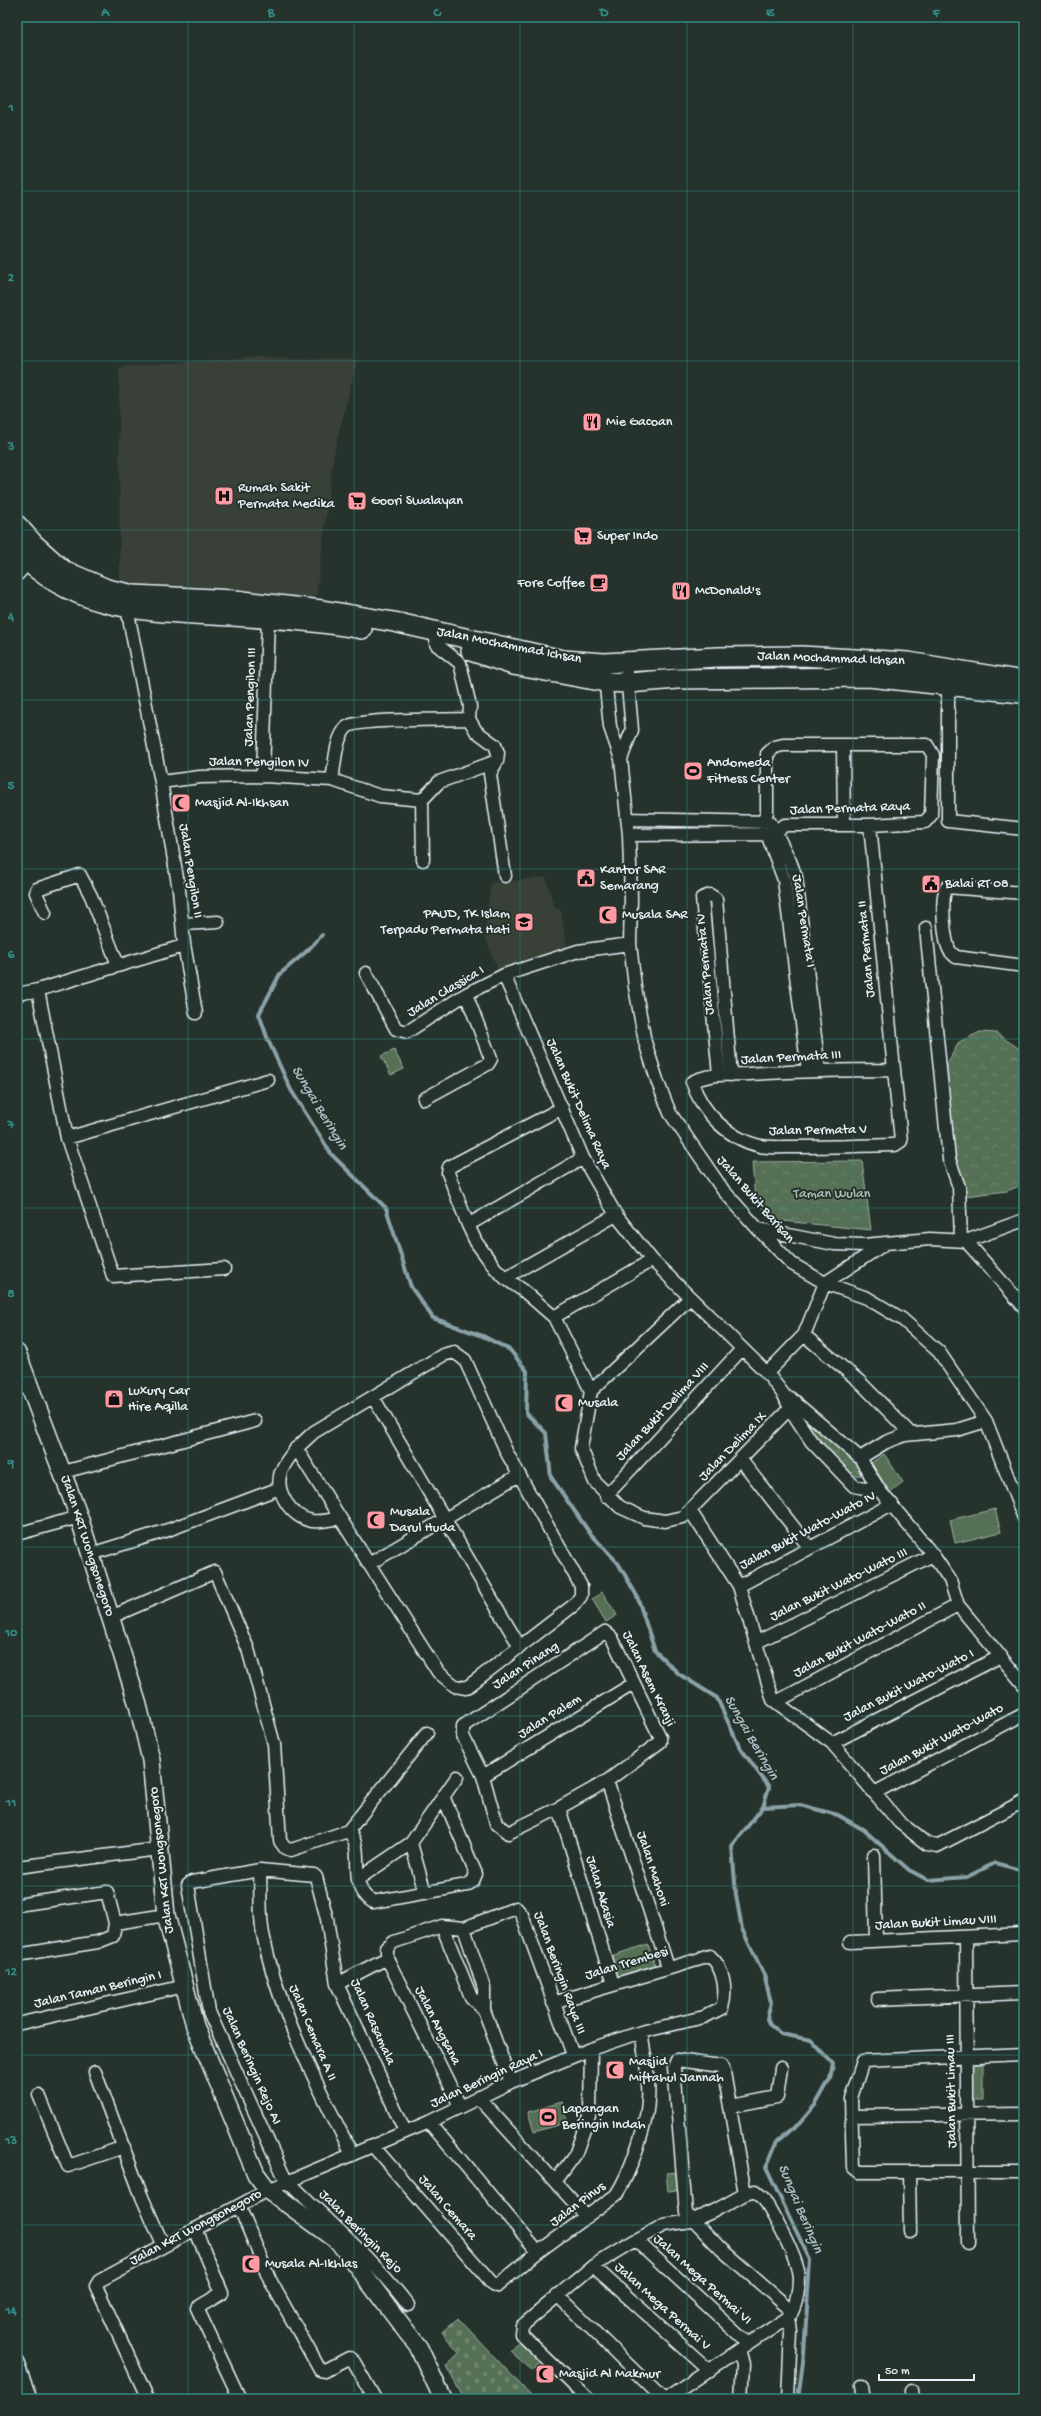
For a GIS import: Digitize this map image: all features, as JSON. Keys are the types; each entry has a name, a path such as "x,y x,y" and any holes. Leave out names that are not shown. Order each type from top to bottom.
{"main road":[{"name":"Jalan Mochammad Ichsan","path":"17,525 34,544 63,570 107,589 134,595 234,600 269,611"},
{"name":"Jalan Mochammad Ichsan","path":"21,563 64,588 108,605 142,611 269,611 387,620 512,665 605,682 628,683 678,679 869,677 1024,694"},
{"name":"Jalan Mochammad Ichsan","path":"436,637 540,655 604,663 718,657 793,656 908,662 1024,681"},
{"path":"908,662 908,681"}],"street":[{"name":"Jalan Pengilon II","path":"127,608 161,782 183,924 184,944 196,1013"},
{"name":"Jalan Pengilon III","path":"263,776 269,611"},
{"path":"436,637 460,663 470,706 469,719 476,731 495,745 498,753 498,761 490,774 505,876"},
{"name":"Jalan Bukit Barisan","path":"604,663 610,727 621,759 629,836 631,898 630,944 635,987 645,1042 670,1113 705,1166 758,1229 792,1264 825,1283 867,1298 902,1319 939,1352 986,1421 1024,1518"},
{"name":"Jalan Bukit Barisan","path":"621,759 632,730 626,663"},
{"path":"948,686 948,820 1024,829"},
{"path":"332,780 340,739 346,728 352,724 376,720 469,719"},
{"name":"Jalan Permata Raya","path":"627,819 771,825 870,825 925,822 930,818 933,755 927,745 775,747 767,754 766,780 771,825"},
{"path":"843,746 844,824"},
{"path":"423,860 422,800 439,782 498,761"},
{"name":"Jalan Pengilon IV","path":"161,782 200,777 263,776 332,780 380,796 422,800"},
{"name":"Jalan Permata Raya","path":"629,836 771,825"},
{"name":"Jalan Permata I","path":"771,825 790,878 814,1070"},
{"name":"Jalan Permata II","path":"870,825 893,1070"},
{"path":"45,913 36,892 37,889 80,875 91,896 118,965"},
{"path":"1024,893 947,887 943,895 946,941 949,951 956,957 1024,966"},
{"name":"Jalan Permata IV","path":"710,895 716,899 723,985 725,1075 710,984 702,898 710,895"},
{"path":"183,924 218,922"},
{"path":"926,928 949,1159 958,1187 964,1241 1023,1305"},
{"path":"17,994 38,990 118,965 180,948 184,944"},
{"name":"Jalan Classica I","path":"366,973 396,1028 401,1032 407,1032 415,1029 466,994 504,976 578,951 630,944"},
{"name":"Jalan Bukit Delima Raya","path":"504,976 583,1158 616,1215 652,1260 767,1373 793,1405 811,1441 854,1486 880,1492"},
{"path":"710,984 723,985"},
{"path":"38,990 67,1138 113,1276 224,1269"},
{"path":"424,1099 488,1064 491,1059 466,994"},
{"name":"Jalan Permata III","path":"692,1082 699,1078 725,1075 814,1070 893,1070"},
{"name":"Jalan Permata V","path":"692,1082 698,1098 712,1116 727,1132 738,1139 761,1146 895,1145 901,1141 893,1070"},
{"path":"67,1138 268,1080"},
{"path":"562,1108 449,1167 450,1178 468,1225 495,1268 505,1278 524,1291 554,1317 591,1391 581,1448 595,1482 606,1496 620,1506 644,1518 675,1520 691,1512 739,1586 757,1642 771,1695 776,1702"},
{"path":"468,1225 583,1158"},
{"path":"505,1278 616,1215"},
{"path":"758,1229 834,1244 884,1244 930,1239 964,1241 1024,1220"},
{"path":"767,1373 804,1335 825,1283 884,1244"},
{"path":"554,1317 652,1260"},
{"path":"591,1391 690,1298"},
{"path":"804,1335 860,1381 910,1433"},
{"name":"Jalan Bukit Delima VIII","path":"606,1496 742,1349"},
{"path":"296,1448 438,1672 455,1686 466,1688 472,1684 574,1605 581,1596 581,1586 518,1475 465,1360 454,1352 443,1355 314,1432 296,1448 281,1473 280,1488 287,1505 298,1515 312,1521 340,1518"},
{"name":"Jalan KRT Wongsonegoro","path":"17,1353 79,1517 138,1705 151,1760 166,1915 172,1943 195,2026 256,2174 268,2190 163,2245 99,2281 96,2286 148,2399"},
{"path":"373,1397 520,1647"},
{"path":"793,1405 860,1458 880,1492 892,1504 933,1555 950,1580 958,1605 1024,1685"},
{"name":"Jalan Delima IX","path":"691,1512 793,1405"},
{"path":"63,1472 255,1421"},
{"path":"860,1458 886,1442 910,1433 925,1434 957,1430 986,1421"},
{"path":"741,1460 809,1547"},
{"path":"370,1564 518,1475"},
{"path":"91,1554 168,1530 280,1488"},
{"name":"Jalan Bukit Wato-Wato IV","path":"739,1586 809,1547 892,1504"},
{"path":"17,1534 79,1517"},
{"name":"Jalan Bukit Wato-Wato III","path":"757,1642 933,1555"},
{"path":"111,1617 216,1572 248,1649 274,1744 280,1841 285,1848 291,1850 348,1831 427,1733"},
{"name":"Jalan Bukit Wato-Wato II","path":"776,1702 958,1605"},
{"name":"Jalan Asem Kranji","path":"605,1632 612,1638 632,1684 660,1737 660,1742 607,1781"},
{"name":"Jalan Pinang","path":"482,1776 463,1736 463,1726 605,1632"},
{"name":"Jalan Bukit Wato-Wato I","path":"832,1743 1000,1656"},
{"name":"Jalan Palem","path":"482,1776 632,1684"},
{"name":"Jalan Bukit Wato-Wato","path":"776,1702 832,1743 899,1822 927,1844 938,1846 1024,1801"},
{"name":"Jalan Bukit Wato-Wato","path":"874,1793 1024,1714"},
{"path":"482,1776 496,1823 508,1832 558,1808 607,1781"},
{"path":"358,1879 411,1843 456,1777"},
{"name":"Jalan Mahoni","path":"607,1781 668,1967"},
{"path":"348,1831 353,1837 356,1850 358,1879 361,1893 373,1902 467,1885 474,1881 476,1874 443,1796"},
{"name":"Jalan Akasia","path":"558,1808 613,1984"},
{"path":"411,1843 424,1893"},
{"path":"17,1867 159,1849"},
{"path":"874,1855 876,1941"},
{"name":"Jalan Rasamala","path":"260,1870 314,1875 317,1880 327,1919 337,1984 405,2131"},
{"name":"Jalan Beringin Rejo AI","path":"260,1870 192,1882 188,1885 209,2012 288,2183"},
{"name":"Jalan Cemara A II","path":"260,1870 263,1932 280,2001 299,2048 352,2154"},
{"path":"17,1905 107,1892 115,1923 113,1936 98,1942 17,1954"},
{"name":"Jalan Beringin Raya III","path":"464,1928 511,1908 516,1908 522,1915 573,2055"},
{"path":"115,1923 166,1915"},
{"path":"337,1984 387,1958 388,1948 394,1942 442,1926 464,1928 484,1988 484,2010 512,2082"},
{"path":"442,1926 471,1997 484,2010"},
{"name":"Jalan Bukit Limau VIII","path":"850,1942 966,1938 1024,1934"},
{"name":"Jalan Bukit Limau III","path":"966,1938 965,2058 968,2114 968,2243"},
{"name":"Jalan Trembesi","path":"553,2003 668,1967 710,1956 722,1976 725,1990 722,2008"},
{"name":"Jalan Angsana","path":"387,1958 460,2106"},
{"name":"Jalan Taman Beringin I","path":"17,2024 185,1986"},
{"path":"877,1999 1024,1993"},
{"name":"Jalan Beringin Raya I","path":"268,2190 288,2183 405,2131 429,2122 478,2097 573,2055 641,2032 674,2026 704,2017 722,2008"},
{"name":"Jalan Pinus","path":"500,2284 538,2252 616,2196 622,2187 643,2129 649,2099 641,2032"},
{"name":"Jalan Beringin Raya III","path":"555,2182 575,2154 590,2113 591,2049"},
{"path":"1024,2054 965,2058 863,2061 851,2098 854,2167 859,2172 967,2174 1024,2172"},
{"path":"745,2194 726,2076 721,2066 677,2060 674,2067 686,2213 691,2220 791,2314"},
{"path":"731,2106 777,2097 781,2068"},
{"path":"95,2072 142,2197 163,2245"},
{"path":"39,2095 68,2166 124,2147"},
{"path":"478,2097 587,2217"},
{"path":"852,2116 1024,2114"},
{"path":"429,2122 538,2252"},
{"name":"Jalan Cemara","path":"373,2146 492,2283 497,2286 500,2284"},
{"path":"909,2173 910,2232"},
{"name":"Jalan Beringin Rejo","path":"288,2183 346,2234 389,2280 408,2305"},
{"path":"268,2190 338,2241 419,2348 443,2399"},
{"path":"588,2399 521,2334 522,2326 593,2266 636,2240 664,2225 691,2220 714,2211 745,2194 755,2191 760,2193 795,2262 799,2280 791,2314 788,2399"},
{"path":"239,2206 270,2280 320,2370 324,2371 349,2358 354,2362 375,2399"},
{"path":"194,2229 222,2293 198,2308 240,2399"},
{"name":"Jalan Mega Permai VI","path":"636,2240 744,2346"},
{"name":"Jalan Mega Permai V","path":"593,2266 710,2370"},
{"path":"557,2295 662,2399"},
{"path":"666,2399 791,2314"},
{"path":"741,2399 744,2346"},
{"path":"17,2362 31,2399"},
{"path":"861,2386 863,2399"}],"shaded area":[{"name":"Rumah Sakit Permata Medika","path":"260,357 357,360 334,453 316,597 120,585 119,367"},
{"name":"PAUD, TK Islam Terpadu Permata Hati","path":"546,877 554,907 561,911 567,946 499,973 484,934 491,883"}],"green space":[{"path":"980,1032 996,1033 1024,1052 1024,1184 1007,1191 965,1196 950,1129 944,1069 959,1042"},
{"path":"394,1050 404,1069 391,1075 381,1056"},
{"name":"Taman Wulan","path":"862,1161 871,1230 773,1220 755,1199 752,1162"},
{"path":"807,1419 856,1460 861,1475 854,1476 811,1437 804,1424"},
{"path":"884,1454 903,1482 890,1492 871,1463"},
{"path":"995,1509 1001,1532 955,1543 950,1520"},
{"path":"602,1592 617,1615 606,1622 592,1599"},
{"path":"648,1944 655,1965 617,1977 611,1956"},
{"path":"970,2063 983,2063 983,2099 970,2099"},
{"name":"Lapangan Beringin Indah","path":"562,2102 568,2122 534,2132 528,2112"},
{"path":"678,2172 679,2190 668,2191 666,2173"},
{"path":"458,2318 534,2399 464,2399 446,2366 459,2353 442,2332"},
{"path":"520,2340 543,2359 533,2371 510,2351"}],"waterway":[{"name":"Sungai Beringin","path":"322,935 308,950 280,974 259,1014 268,1040 291,1090 332,1155 386,1208 411,1287 433,1318 485,1337 510,1350 527,1371 526,1413 546,1433 551,1477 589,1532 618,1563 637,1596 655,1651 679,1674 717,1698 739,1746 769,1787 763,1807 732,1846 736,1895 742,1929 764,1975 771,2002 767,2019 770,2025 781,2034 811,2040 833,2064 830,2079 816,2104 800,2123 777,2141 766,2168 810,2260 804,2354 798,2399"},
{"path":"763,1807 800,1805 838,1815 864,1830 909,1870 928,1880 967,1877 995,1863 1024,1871"}],"place":[{"name":"Mie Gacoan","path":"592,422"},
{"name":"Rumah Sakit Permata Medika","path":"224,496"},
{"name":"Goori Swalayan","path":"357,501"},
{"name":"Super Indo","path":"583,536"},
{"name":"Fore Coffee","path":"599,583"},
{"name":"McDonald's","path":"681,591"},
{"name":"Andomeda Fitness Center","path":"693,771"},
{"name":"Masjid Al-Ikhsan","path":"181,803"},
{"name":"Kantor SAR Semarang","path":"586,878"},
{"name":"Balai RT 08","path":"931,884"},
{"name":"Musala SAR","path":"608,915"},
{"name":"PAUD, TK Islam Terpadu Permata Hati","path":"524,922"},
{"name":"Luxury Car Hire Aqilla","path":"114,1399"},
{"name":"Musala","path":"564,1403"},
{"name":"Musala Darul Huda","path":"376,1520"},
{"name":"Masjid Miftahul Jannah","path":"615,2070"},
{"name":"Lapangan Beringin Indah","path":"548,2117"},
{"name":"Musala Al-Ikhlas","path":"251,2264"},
{"name":"Masjid Al Makmur","path":"545,2374"}]}
